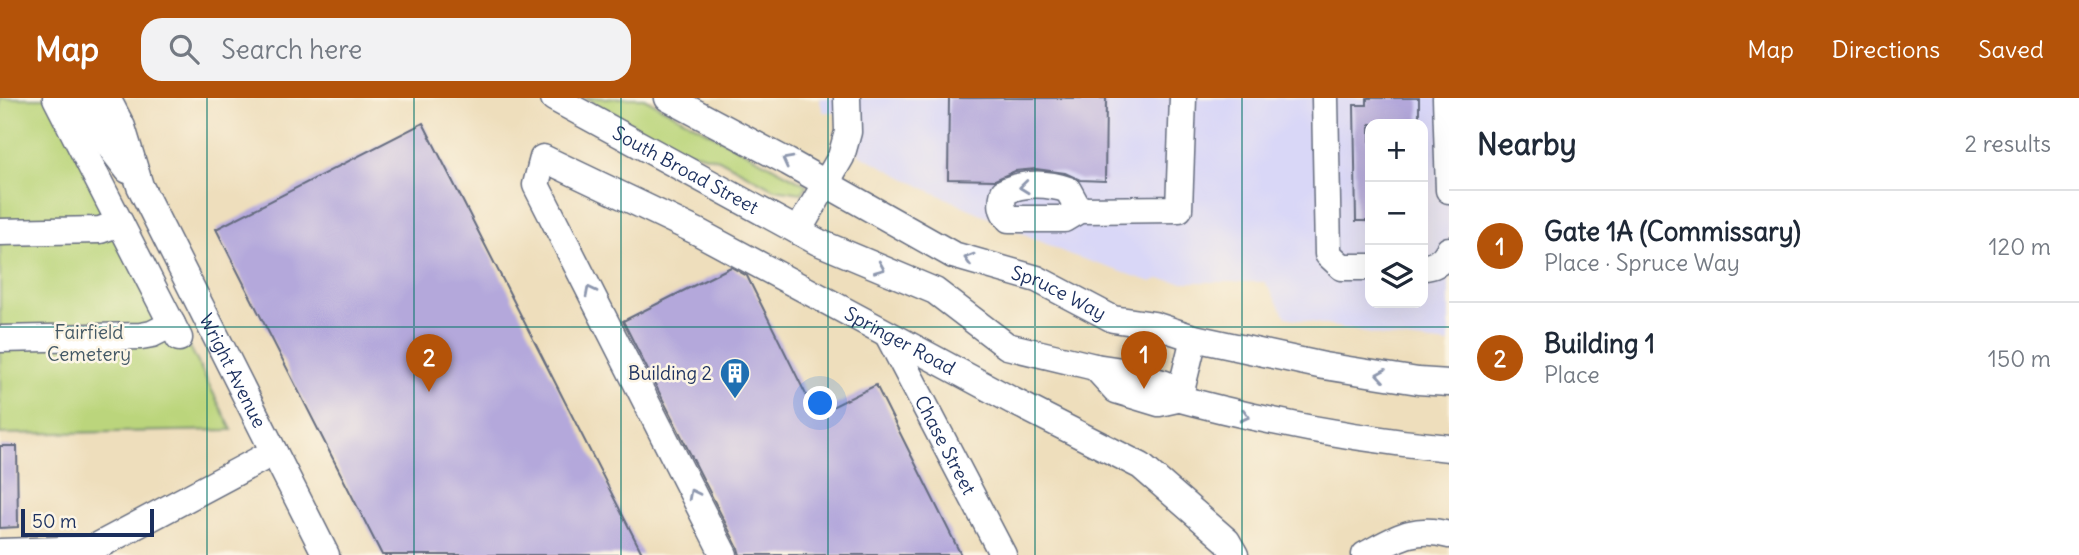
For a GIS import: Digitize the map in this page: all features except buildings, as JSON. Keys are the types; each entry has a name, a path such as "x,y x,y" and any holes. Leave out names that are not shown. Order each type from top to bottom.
{"street":[{"path":"0,339 142,336 176,331 56,98"},
{"name":"Wright Avenue","path":"82,98 104,139 139,186 326,555"},
{"name":"Wright Avenue","path":"107,98 122,127 139,186"},
{"name":"South Broad Street","path":"554,98 808,237"},
{"path":"668,98 837,189"},
{"path":"847,98 848,132 841,157 837,189 808,237 935,291 1007,346 1094,367 1119,382 1268,422 1384,441 1449,448"},
{"path":"1079,209 1179,209 1183,98"},
{"path":"1325,98 1328,254 1342,267 1365,267"},
{"path":"1446,98 1449,190"},
{"name":"Springer Road","path":"724,555 536,185 543,158 698,232 888,335 1141,466 1227,541 1235,555"},
{"name":"Spruce Way","path":"837,189 953,255 1037,279 1113,319 1154,325 1194,338 1324,366 1418,381 1449,383"},
{"path":"0,232 100,230 120,223"},
{"path":"1428,267 1444,259 1449,250"},
{"name":"Chase Street","path":"888,335 1003,555"},
{"path":"1179,399 1194,338"},
{"path":"0,552 92,552 274,452"},
{"path":"1365,555 1408,533 1431,530 1449,535"}],"shaded area":[{"path":"819,98 1449,98 1449,344 1381,336 1286,317 1265,282 1183,282 1158,279 1152,282 1068,254 926,189 859,154 859,113 823,112"}],"green space":[{"name":"Fairfield Cemetery","path":"0,98 64,98 232,430 0,434"},
{"path":"586,98 644,98 807,185 802,193 774,189 719,159 678,149"}],"place":[{"name":"Gate 1A (Commissary)","path":"1144,389"},
{"name":"Building 1","path":"429,392"},
{"name":"Building 2","path":"735,400"}]}
